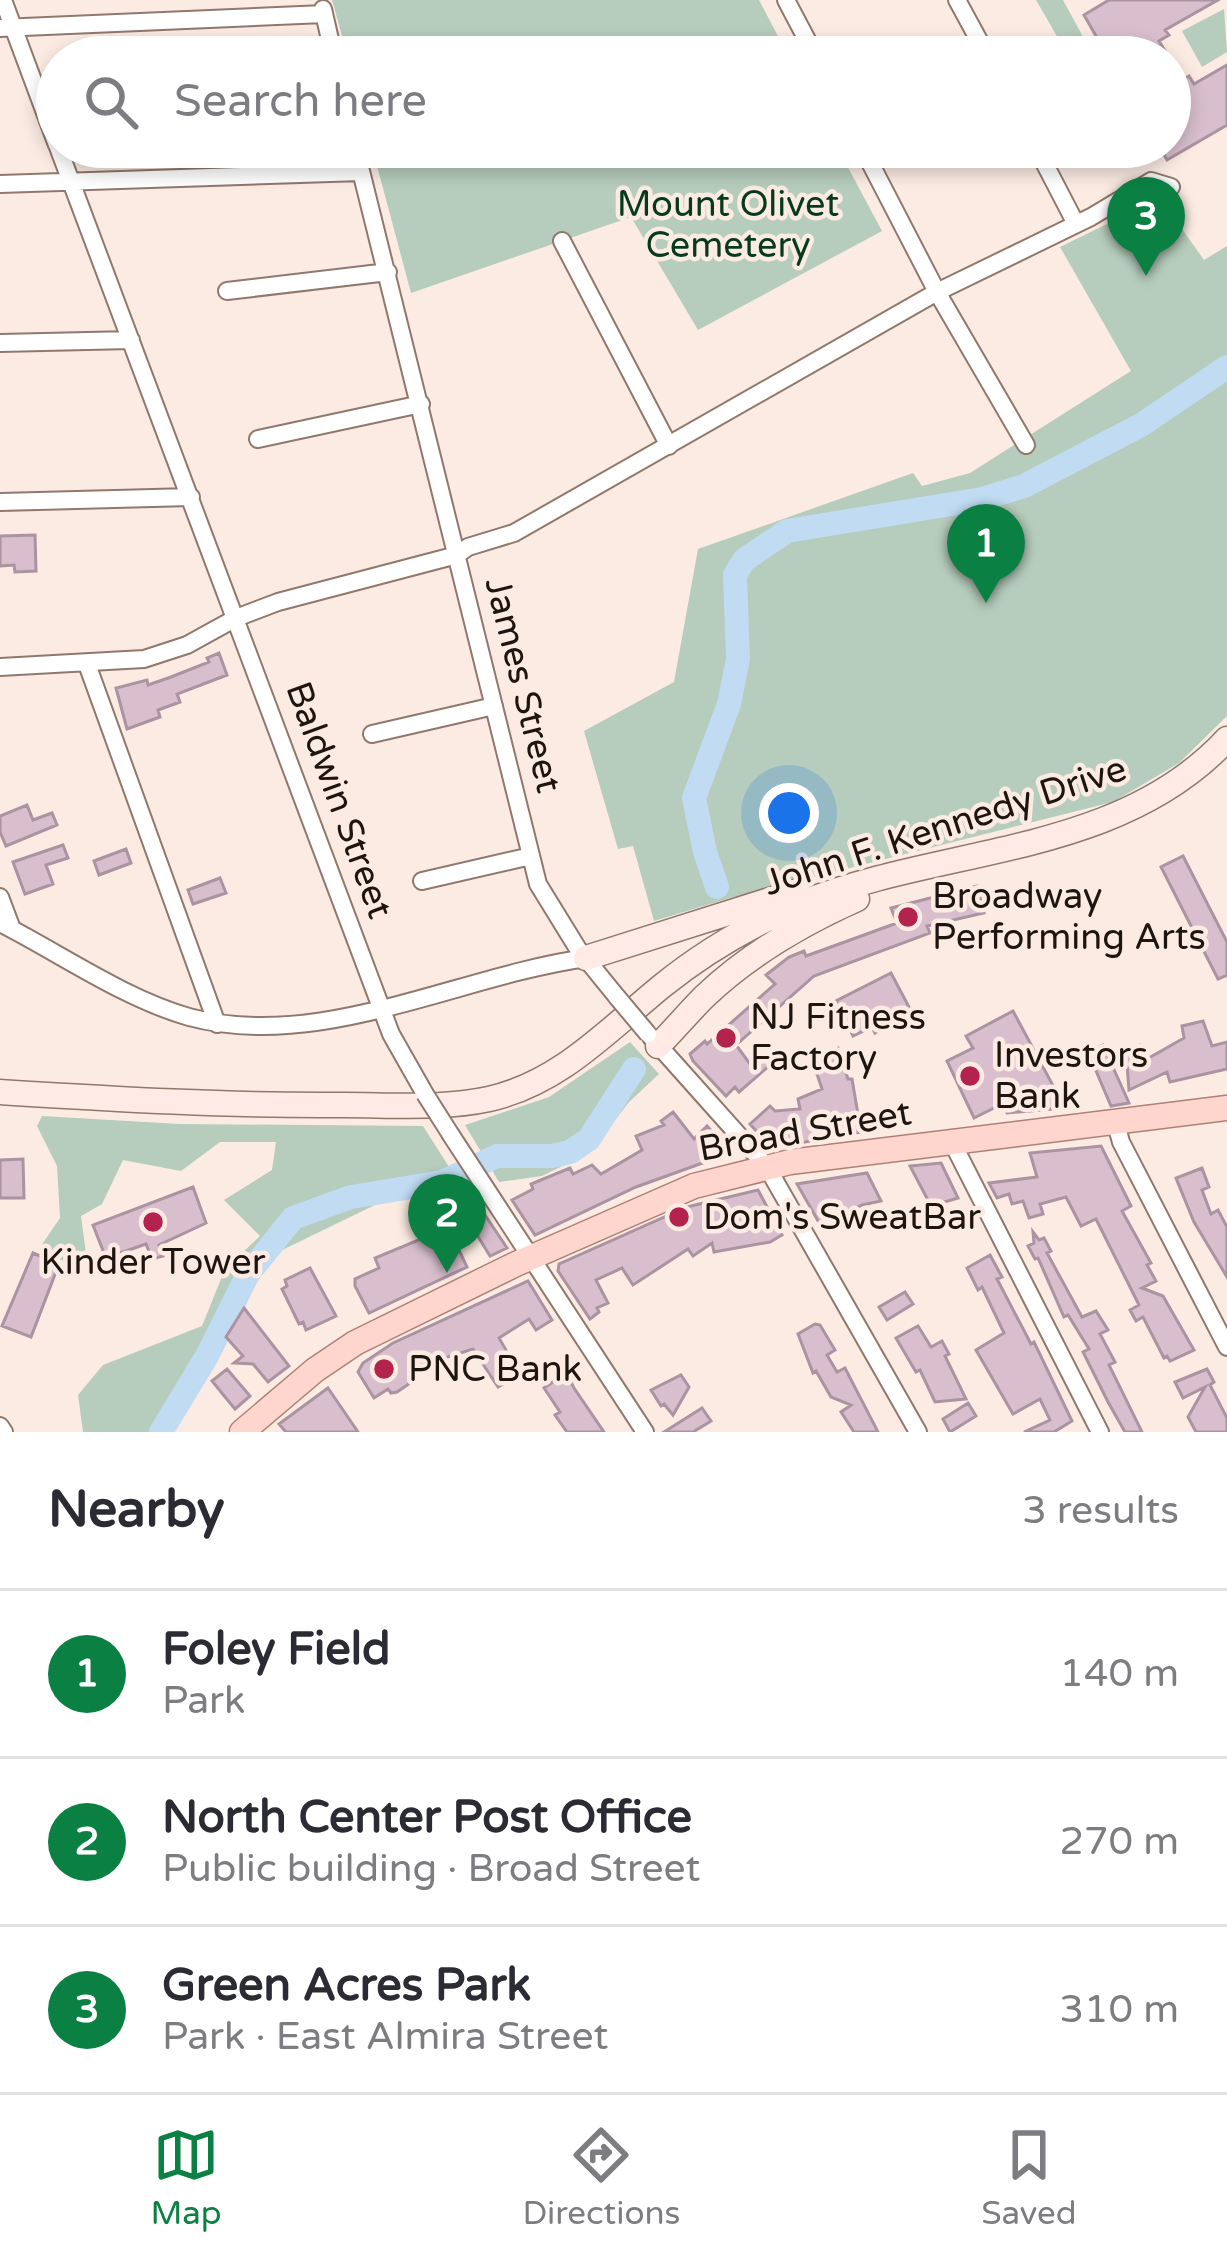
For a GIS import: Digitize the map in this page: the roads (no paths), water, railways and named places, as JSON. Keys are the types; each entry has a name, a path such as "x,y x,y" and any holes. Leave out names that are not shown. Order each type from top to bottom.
{"main road":[{"name":"John F. Kennedy Drive","path":"0,1092 255,1105 427,1105 490,1099 572,1061 694,961 769,917 848,886 1076,829 1136,808 1191,774 1227,739"},
{"name":"John F. Kennedy Drive","path":"0,1105 255,1118 427,1117 493,1111 527,1100 579,1072 702,972 810,911 903,882 1115,830 1193,788 1227,758"},
{"path":"586,958 764,900 887,869 953,859"},
{"path":"653,1040 773,944 825,913 903,882"},
{"name":"Broad Street","path":"242,1432 355,1343 664,1196 766,1168 1227,1108"}],"street":[{"name":"Baldwin Street","path":"3,0 6,28 36,97"},
{"path":"786,0 805,36"},
{"path":"957,0 977,36"},
{"path":"6,28 324,11 329,36"},
{"name":"Baldwin Street","path":"66,168 401,1056 645,1432"},
{"name":"James Street","path":"360,168 530,856 546,901 616,997 766,1168 918,1432"},
{"path":"873,168 937,292 1026,446"},
{"path":"1047,168 1076,224"},
{"path":"0,184 361,172"},
{"path":"0,667 144,659 187,645 236,618 323,587 457,554 514,533 937,292 1151,182 1171,187"},
{"path":"562,241 669,446"},
{"path":"227,291 388,272"},
{"path":"0,343 131,340"},
{"path":"258,440 422,404"},
{"path":"0,502 191,497"},
{"path":"88,664 217,1024"},
{"path":"372,734 494,706"},
{"path":"422,880 530,856"},
{"path":"0,897 6,926 153,1004 217,1024 276,1026 381,1008 586,958"},
{"path":"1116,1124 1227,1347"},
{"path":"952,1142 1100,1432"}],"waterway":[{"path":"717,887 694,798 729,704 738,659 735,575 744,560 787,531 982,499 1024,486 1141,425 1227,367"},
{"path":"161,1432 207,1356 248,1274 293,1218 351,1197 442,1182 497,1156 570,1152 589,1139 634,1069"}],"place":[{"name":"Green Acres Park","path":"1146,276"},
{"name":"Foley Field","path":"986,603"},
{"name":"Broadway Performing Arts","path":"908,917"},
{"name":"NJ Fitness Factory","path":"726,1038"},
{"name":"Investors Bank","path":"970,1076"},
{"name":"Dom's SweatBar","path":"679,1217"},
{"name":"Kinder Tower","path":"153,1222"},
{"name":"North Center Post Office","path":"447,1273"},
{"name":"PNC Bank","path":"384,1369"}],"park label":[{"name":"Mount Olivet Cemetery","path":"728,224"}]}
